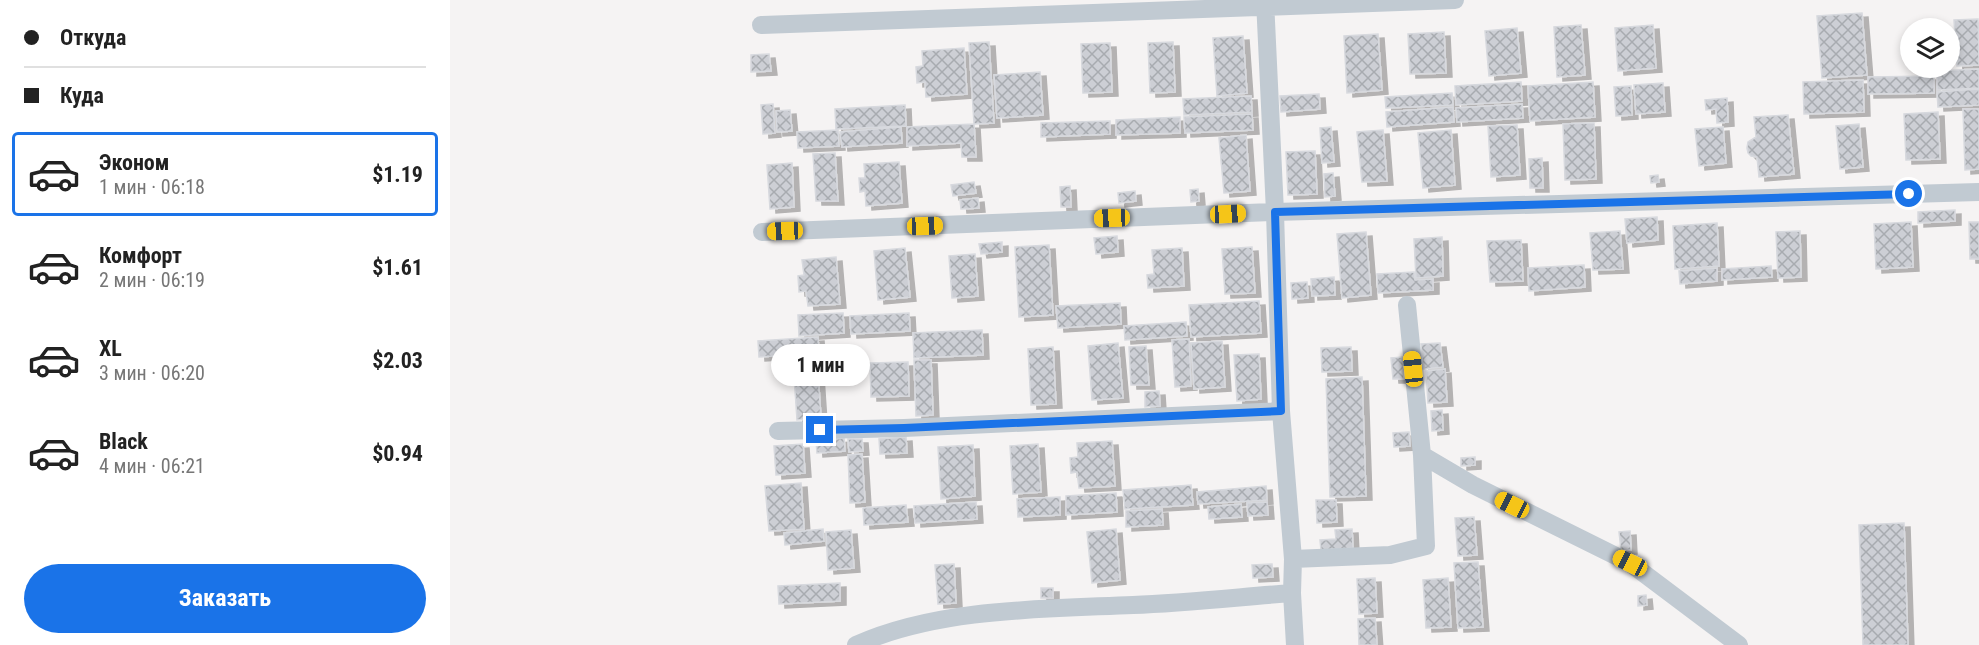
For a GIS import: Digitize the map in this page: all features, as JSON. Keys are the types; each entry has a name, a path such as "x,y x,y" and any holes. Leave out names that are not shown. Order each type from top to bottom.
{"street":[{"path":"761,25 1265,3 1455,0"},
{"path":"1265,3 1275,212 1281,411 1293,558 1292,593 1295,645"},
{"path":"762,232 1275,212 1979,192"},
{"path":"1293,558 1390,555 1426,546 1422,455 1407,305"},
{"path":"778,431 904,428 1281,411"},
{"path":"1422,455 1473,486 1630,563 1739,645"},
{"path":"856,645 879,634 920,623 975,615 1292,593"}],"building":[{"path":"1862,13 1867,75 1822,78 1817,16"},
{"path":"1978,19 1979,65 1960,66 1960,20"},
{"path":"1581,25 1585,75 1557,77 1554,27"},
{"path":"1653,25 1656,68 1618,71 1615,28"},
{"path":"1517,28 1521,73 1489,76 1485,31"},
{"path":"1444,32 1446,73 1410,74 1408,34"},
{"path":"1378,34 1382,90 1347,93 1344,36"},
{"path":"1243,36 1247,93 1217,96 1213,38"},
{"path":"989,42 994,123 974,124 969,43"},
{"path":"1173,42 1175,92 1150,93 1148,43"},
{"path":"1110,43 1112,92 1083,93 1081,44"},
{"path":"964,48 967,94 926,97 925,82 917,83 916,67 923,66 922,51"},
{"path":"769,54 771,71 751,72 751,55"},
{"path":"1979,69 1979,88 1937,90 1937,78 1960,78 1960,70"},
{"path":"1040,72 1043,115 997,118 994,75"},
{"path":"1868,77 1934,78 1934,93 1868,94"},
{"path":"1863,80 1864,112 1804,114 1803,82"},
{"path":"1521,82 1522,101 1456,105 1455,86"},
{"path":"1593,82 1595,117 1530,121 1528,86"},
{"path":"1663,83 1665,112 1636,114 1634,85"},
{"path":"1631,86 1632,115 1616,116 1614,87"},
{"path":"1979,89 1979,105 1938,107 1937,92"},
{"path":"1452,93 1453,105 1386,108 1385,97"},
{"path":"1319,94 1320,109 1281,112 1280,96"},
{"path":"1251,96 1252,112 1184,115 1183,99"},
{"path":"1727,98 1728,122 1717,123 1716,109 1706,110 1705,100"},
{"path":"773,104 775,133 763,134 761,105"},
{"path":"1522,104 1523,118 1457,122 1456,108"},
{"path":"905,105 906,126 836,129 835,109"},
{"path":"1453,107 1454,122 1387,127 1386,112"},
{"path":"1963,109 1979,109 1979,169 1965,170"},
{"path":"790,110 792,131 777,132 776,111"},
{"path":"1938,112 1940,159 1906,160 1904,114"},
{"path":"1252,114 1253,130 1185,133 1184,117"},
{"path":"1788,115 1794,174 1759,177 1757,157 1751,156 1747,148 1748,142 1756,137 1754,117"},
{"path":"1180,117 1180,133 1116,135 1116,120"},
{"path":"1110,121 1110,134 1041,137 1041,123"},
{"path":"1594,123 1596,179 1565,180 1563,124"},
{"path":"974,124 976,157 962,157 961,143 907,146 907,127"},
{"path":"1859,124 1863,167 1840,169 1836,126"},
{"path":"1517,125 1520,175 1491,177 1488,126"},
{"path":"901,127 902,143 842,147 840,132"},
{"path":"1331,127 1334,162 1322,163 1320,128"},
{"path":"1723,127 1726,163 1699,166 1695,129"},
{"path":"838,130 839,146 798,148 797,132"},
{"path":"1383,130 1387,181 1362,182 1357,132"},
{"path":"1451,130 1455,185 1423,188 1418,133"},
{"path":"1246,135 1250,191 1224,193 1219,138"},
{"path":"1315,151 1317,194 1288,195 1286,152"},
{"path":"835,153 838,201 816,201 813,154"},
{"path":"1542,158 1543,188 1530,188 1529,159"},
{"path":"899,162 902,203 866,206 865,191 860,192 859,178 865,178 864,164"},
{"path":"792,163 794,207 770,209 767,165"},
{"path":"1333,173 1335,196 1325,197 1324,174"},
{"path":"1658,175 1659,182 1651,183 1650,176"},
{"path":"974,182 976,193 953,196 951,185"},
{"path":"1070,186 1071,207 1061,207 1060,187"},
{"path":"1198,189 1199,201 1191,202 1190,190"},
{"path":"1135,191 1136,201 1119,203 1118,193"},
{"path":"978,198 979,208 961,209 960,200"},
{"path":"1955,210 1955,221 1918,223 1918,212"},
{"path":"1657,217 1658,240 1627,243 1625,219"},
{"path":"1911,222 1913,267 1876,269 1874,224"},
{"path":"1969,222 1979,222 1979,259 1970,259"},
{"path":"1717,223 1719,266 1675,269 1673,226"},
{"path":"1620,231 1623,269 1593,270 1590,233"},
{"path":"1800,231 1801,277 1778,278 1776,232"},
{"path":"1366,232 1371,295 1342,298 1337,234"},
{"path":"1117,236 1118,252 1096,254 1094,238"},
{"path":"1442,237 1443,276 1416,278 1414,239"},
{"path":"1521,240 1523,281 1490,282 1487,241"},
{"path":"1002,242 1002,252 981,254 979,244"},
{"path":"1049,245 1053,315 1019,317 1015,247"},
{"path":"1252,247 1255,293 1225,294 1222,249"},
{"path":"905,248 910,297 878,300 874,251"},
{"path":"1182,248 1184,286 1148,288 1147,275 1154,274 1152,250"},
{"path":"975,254 978,296 952,298 949,256"},
{"path":"836,257 840,304 808,306 806,291 799,292 798,276 804,275 802,260"},
{"path":"1584,265 1585,287 1529,291 1528,268"},
{"path":"1771,266 1772,277 1722,280 1722,269"},
{"path":"1717,268 1717,281 1680,284 1679,271"},
{"path":"1414,272 1415,280 1433,279 1433,290 1378,293 1377,274"},
{"path":"1334,277 1335,295 1312,296 1311,279"},
{"path":"1307,282 1308,298 1292,299 1291,283"},
{"path":"1259,301 1261,333 1191,337 1189,305"},
{"path":"1120,303 1121,324 1058,328 1056,306"},
{"path":"843,313 844,333 799,336 798,315"},
{"path":"909,313 910,331 851,334 850,316"},
{"path":"1186,322 1187,336 1125,340 1124,326"},
{"path":"982,330 983,355 914,358 913,333"},
{"path":"818,337 819,353 759,357 758,341"},
{"path":"1189,339 1191,386 1175,387 1172,340"},
{"path":"1222,341 1225,387 1194,389 1191,343"},
{"path":"1118,343 1123,398 1092,400 1088,346"},
{"path":"1440,343 1443,367 1423,369 1421,344"},
{"path":"1146,346 1149,385 1131,385 1129,347"},
{"path":"1053,347 1056,404 1031,405 1028,349"},
{"path":"1351,347 1352,371 1322,372 1321,348"},
{"path":"1259,354 1261,399 1237,401 1234,355"},
{"path":"1403,357 1404,379 1393,379 1391,358"},
{"path":"817,358 821,418 797,420 793,360"},
{"path":"914,360 931,360 933,415 916,416"},
{"path":"908,362 909,396 871,397 870,363"},
{"path":"1445,369 1447,402 1428,403 1426,371"},
{"path":"1362,377 1366,496 1330,497 1326,379"},
{"path":"1159,391 1160,406 1145,407 1145,392"},
{"path":"1442,410 1443,430 1432,431 1431,411"},
{"path":"1409,432 1410,446 1394,447 1393,433"},
{"path":"906,437 907,453 880,454 879,439"},
{"path":"844,438 845,451 817,453 816,441"},
{"path":"848,439 862,439 863,451 849,452"},
{"path":"1112,441 1115,486 1079,488 1077,472 1071,473 1070,458 1078,457 1077,443"},
{"path":"803,444 805,473 776,475 774,446"},
{"path":"1038,444 1041,492 1013,494 1010,446"},
{"path":"973,445 975,496 941,499 938,447"},
{"path":"862,454 865,502 850,503 848,455"},
{"path":"1475,457 1475,465 1461,466 1461,458"},
{"path":"801,483 804,529 769,531 765,486"},
{"path":"1191,485 1193,505 1125,509 1123,490"},
{"path":"1266,486 1267,500 1198,504 1197,492"},
{"path":"1116,493 1117,512 1066,515 1066,496"},
{"path":"1060,497 1060,515 1018,517 1017,499"},
{"path":"1316,500 1336,500 1337,522 1317,523"},
{"path":"976,502 977,519 915,523 914,506"},
{"path":"1267,502 1268,515 1248,516 1247,503"},
{"path":"1241,504 1242,517 1209,519 1208,507"},
{"path":"906,505 908,522 864,525 863,508"},
{"path":"1162,509 1163,525 1126,527 1126,511"},
{"path":"1474,517 1477,555 1458,556 1455,518"},
{"path":"1904,523 1908,645 1863,645 1859,525"},
{"path":"823,529 824,541 785,545 784,533"},
{"path":"1116,529 1120,580 1092,583 1087,532"},
{"path":"1352,529 1353,548 1321,550 1320,540 1336,539 1335,530"},
{"path":"851,530 854,568 828,570 826,532"},
{"path":"1630,531 1631,550 1621,550 1619,532"},
{"path":"1478,562 1483,627 1458,628 1454,563"},
{"path":"954,564 956,603 938,604 935,565"},
{"path":"1272,564 1273,577 1253,578 1252,565"},
{"path":"1375,578 1377,613 1359,614 1357,579"},
{"path":"1448,578 1451,627 1426,628 1423,580"},
{"path":"840,583 840,601 779,604 778,586"},
{"path":"1041,588 1053,588 1053,598 1041,598"},
{"path":"1646,595 1647,605 1638,606 1638,596"},
{"path":"1375,618 1377,645 1359,645 1358,619"}],"route":[{"path":"820,430 1281,411 1275,212 1909,194"}]}
